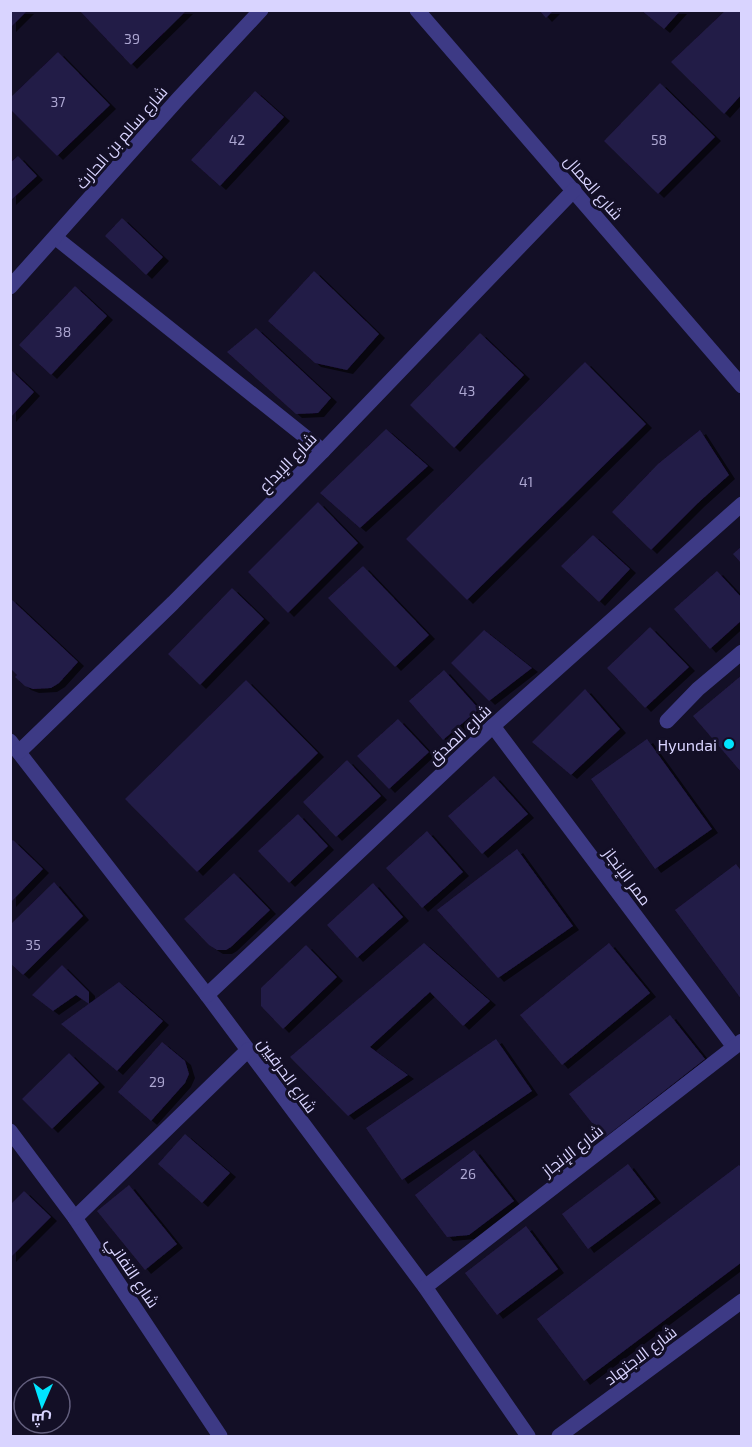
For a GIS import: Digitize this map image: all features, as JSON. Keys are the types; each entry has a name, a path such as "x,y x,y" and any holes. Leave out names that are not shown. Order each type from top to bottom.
{"street":[{"name":"شارع سالم بن الحارث","path":"10,287 260,11"},
{"name":"شارع العمال","path":"418,11 741,386"},
{"name":"شارع الإبداع","path":"15,747 173,603 574,190"},
{"path":"56,238 323,451"},
{"name":"شارع الصدق","path":"207,995 493,726 741,504"},
{"path":"667,721 698,689 741,652"},
{"name":"ممر الإنجاز","path":"493,726 738,1044"},
{"name":"شارع الحرفيين","path":"15,747 207,995 425,1287 528,1437"},
{"name":"شارع الإنجاز","path":"425,1287 738,1044"},
{"path":"75,1218 248,1050"},
{"name":"شارع التفاني","path":"10,1131 75,1218 220,1437"},
{"name":"شارع الاجتهاد","path":"559,1437 741,1301"}],"building":[{"path":"10,10 28,10 10,28"},
{"path":"79,10 187,10 131,65"},
{"path":"539,10 554,10 546,18"},
{"path":"641,10 681,10 664,29"},
{"path":"726,10 742,10 742,94 724,114 671,62"},
{"path":"58,52 110,105 57,156 10,109 10,98"},
{"path":"660,83 715,137 658,194 604,141"},
{"path":"255,91 284,117 220,186 191,160"},
{"path":"18,156 37,176 10,201 10,163"},
{"path":"122,218 163,257 146,275 105,236"},
{"path":"314,271 379,334 347,370 315,363 268,321"},
{"path":"75,286 107,316 51,375 19,345"},
{"path":"256,328 331,398 318,413 296,414 227,352"},
{"path":"480,333 524,375 454,448 410,405"},
{"path":"585,362 646,424 467,600 406,539"},
{"path":"10,369 34,392 10,418"},
{"path":"386,429 428,466 360,528 320,493"},
{"path":"700,430 729,475 651,550 612,512 658,464"},
{"path":"318,502 358,543 288,613 248,572"},
{"path":"593,535 630,569 599,602 561,566"},
{"path":"742,546 742,564 733,554"},
{"path":"363,566 429,635 395,667 328,598"},
{"path":"717,571 742,598 742,620 710,649 674,609"},
{"path":"232,588 264,619 200,685 168,654"},
{"path":"10,598 78,662 59,683 51,688 33,689 25,686 15,677 17,675 10,668"},
{"path":"650,627 689,667 645,708 607,668"},
{"path":"484,630 532,668 489,701 451,663"},
{"path":"444,670 479,709 443,740 409,701"},
{"name":"Hyundai","path":"742,675 742,773 693,716"},
{"path":"246,680 318,753 197,872 125,799"},
{"path":"585,689 620,729 571,775 532,742"},
{"path":"398,719 429,752 389,789 357,756"},
{"path":"647,739 712,829 655,869 591,779"},
{"path":"347,760 381,796 336,837 303,802"},
{"path":"494,776 528,814 482,854 448,816"},
{"path":"298,814 328,846 289,883 258,851"},
{"path":"427,831 463,872 422,908 386,868"},
{"path":"13,840 43,869 10,903 10,842"},
{"path":"517,849 573,926 498,978 437,910"},
{"path":"736,864 742,872 742,1000 675,910"},
{"path":"234,873 270,910 231,947 226,950 217,950 209,945 184,919"},
{"path":"54,882 83,916 23,975 10,963 10,925"},
{"path":"373,883 403,917 357,958 327,925"},
{"path":"424,943 490,1001 463,1026 430,992 370,1047 408,1075 348,1116 290,1057"},
{"path":"609,943 650,993 562,1065 520,1015"},
{"path":"306,945 337,977 283,1029 261,1006 261,988"},
{"path":"62,965 89,992 89,1004 76,995 53,1011 32,995"},
{"path":"119,982 163,1021 117,1071 61,1024"},
{"path":"670,1015 705,1059 604,1138 569,1094"},
{"path":"496,1039 532,1091 402,1180 366,1128"},
{"path":"162,1042 185,1061 189,1074 185,1083 151,1121 118,1092"},
{"path":"69,1053 99,1083 52,1129 22,1099"},
{"path":"185,1134 230,1173 202,1203 158,1164"},
{"path":"474,1150 514,1201 469,1235 447,1237 415,1195"},
{"path":"628,1164 655,1199 588,1249 562,1214"},
{"path":"739,1165 742,1168 742,1262 584,1381 537,1319"},
{"path":"129,1185 177,1244 145,1270 97,1211"},
{"path":"24,1191 51,1217 10,1258 10,1205"},
{"path":"526,1226 558,1269 497,1315 465,1273"}],"place":[{"name":"Hyundai","path":"729,744"}]}
